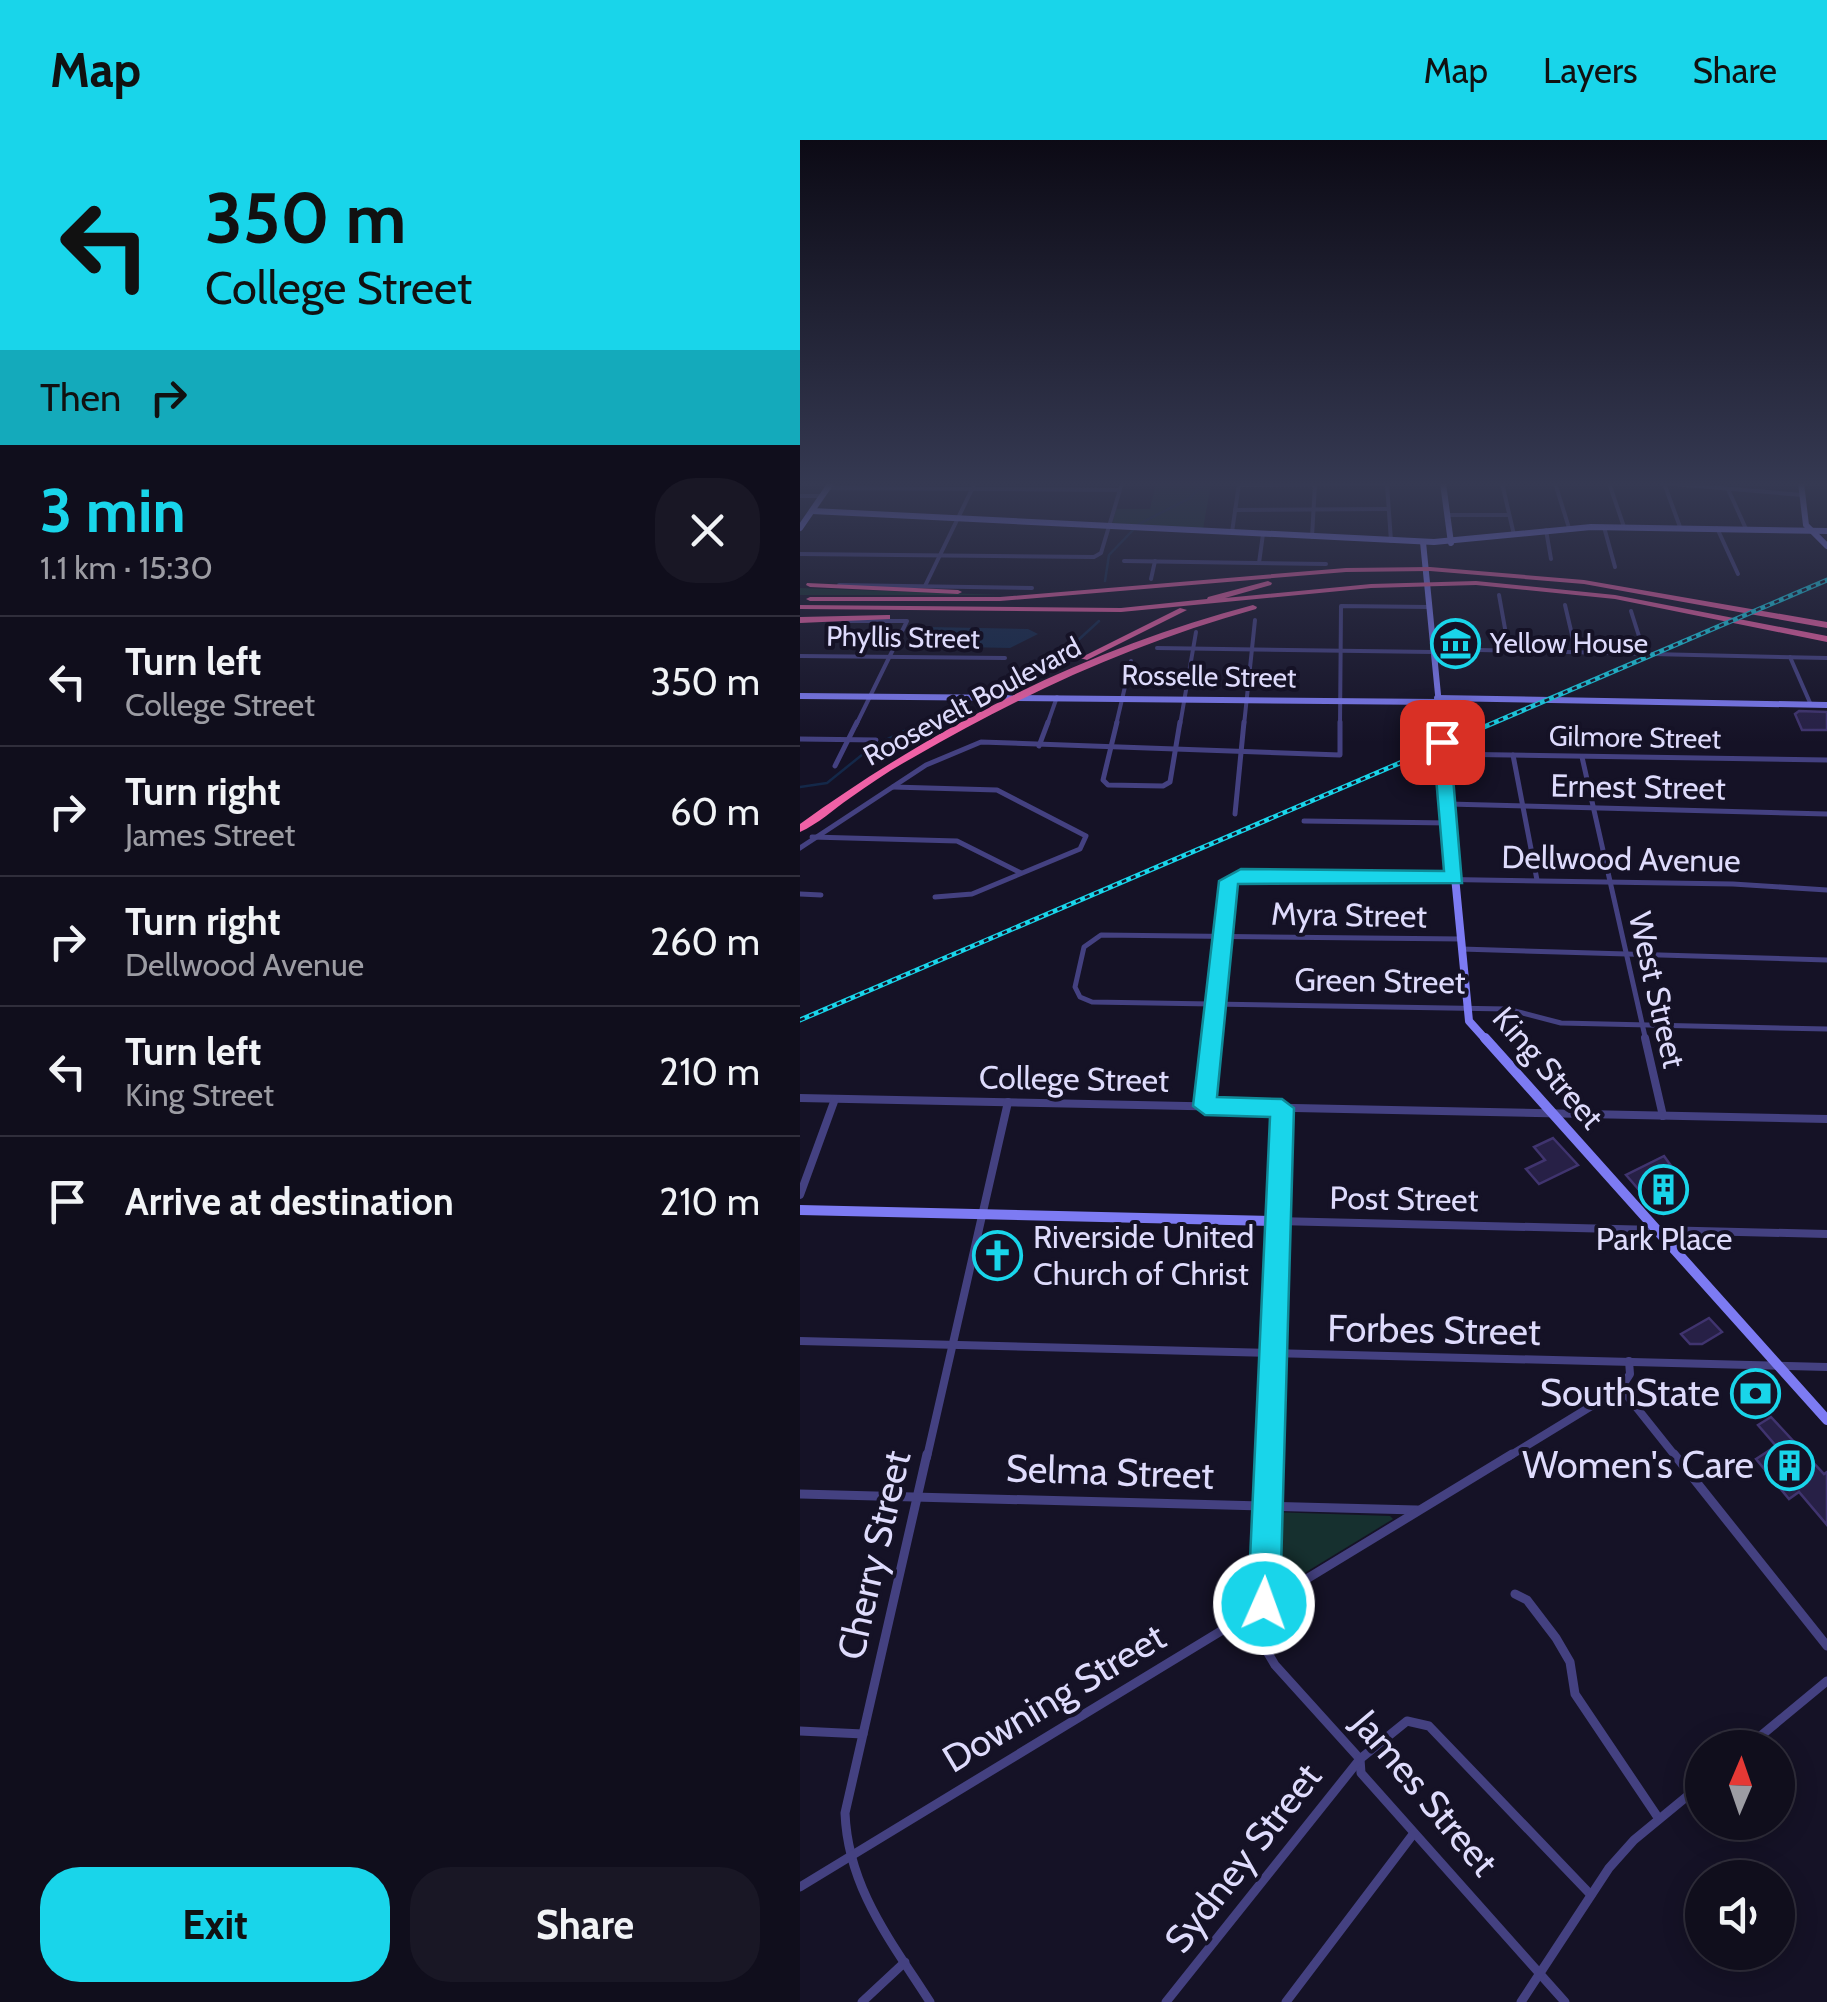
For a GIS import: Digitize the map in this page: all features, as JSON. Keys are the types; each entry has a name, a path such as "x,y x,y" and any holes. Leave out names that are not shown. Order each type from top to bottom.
{"highway":[{"path":"800,599 968,600 1307,570"},
{"name":"Roosevelt Boulevard","path":"800,820 886,761 1024,688 1202,602 1319,570"},
{"path":"1451,570 1594,584 1770,618 1827,624"},
{"path":"800,620 1165,608 1444,583 1555,588 1827,637"},
{"name":"Roosevelt Boulevard","path":"800,829 884,771 1039,688 1140,643 1221,615 1314,595 1409,584"},
{"path":"805,585 1002,594 1100,591"},
{"path":"800,607 1032,611"}],"main road":[{"name":"King Street","path":"1426,570 1466,1007 1475,1029 1827,1420"},
{"name":"Rosselle Street","path":"800,696 1827,705"},
{"name":"Post Street","path":"800,1210 1276,1221"}],"street":[{"path":"925,586 933,570"},
{"path":"1150,579 1153,570"},
{"path":"1736,570 1738,574"},
{"path":"805,585 1032,588"},
{"path":"1500,595 1510,651"},
{"path":"800,848 937,759 981,742 1340,756 1342,606 1429,607"},
{"path":"1566,606 1576,652"},
{"path":"1631,611 1644,652"},
{"path":"800,620 908,622 835,766"},
{"path":"1235,814 1255,620"},
{"path":"1130,661 1103,780 1108,785 1170,782 1196,632"},
{"path":"1158,648 1644,652 1827,658"},
{"name":"Phyllis Street","path":"800,656 1005,658"},
{"path":"1790,658 1811,704"},
{"path":"1040,746 1057,698"},
{"path":"800,738 876,740"},
{"name":"Gilmore Street","path":"1443,754 1827,760"},
{"path":"1513,755 1538,880"},
{"name":"West Street","path":"1582,757 1664,1116"},
{"path":"891,787 997,790 1081,832 1086,841 1080,850 972,894 935,897"},
{"name":"Ernest Street","path":"1448,804 1827,814"},
{"path":"1304,821 1450,823"},
{"path":"812,838 957,841 1022,873"},
{"name":"Dellwood Avenue","path":"1223,936 1229,881 1234,876 1455,878 1827,890"},
{"path":"800,894 821,895"},
{"name":"Myra Street","path":"1078,970 1084,946 1101,935 1461,944 1827,960"},
{"path":"1205,1106 1223,936"},
{"name":"Green Street","path":"1078,970 1076,993 1086,1000 1507,1008 1561,1023 1827,1029"},
{"name":"College Street","path":"800,1098 1827,1120"},
{"path":"800,1195 835,1098"},
{"name":"Cherry Street","path":"930,2002 862,1897 847,1858 845,1813 1008,1102"},
{"path":"1264,1604 1282,1108"},
{"name":"Post Street","path":"1276,1221 1827,1234"},
{"name":"Forbes Street","path":"800,1341 1827,1366"},
{"path":"1629,1362 1630,1374 1621,1388 1827,1646"},
{"name":"Downing Street","path":"800,1887 1621,1388"},
{"name":"Selma Street","path":"800,1494 1418,1510"},
{"path":"1515,1594 1527,1600 1556,1638 1570,1662 1575,1694 1659,1819"},
{"name":"James Street","path":"1246,1616 1275,1665 1360,1759 1361,1774 1565,2002"},
{"path":"1768,1730 1827,1681"},
{"name":"Sydney Street","path":"1166,2002 1360,1759 1399,1724 1416,1721 1429,1726 1591,1895"},
{"path":"800,1731 863,1734"},
{"path":"1520,2002 1622,1854 1685,1798"},
{"path":"1286,2002 1414,1832"},
{"path":"862,2002 905,1962"}],"green space":[{"path":"800,588 1003,595 800,595"},
{"path":"1272,1512 1390,1516 1393,1519 1270,1594"}],"water":[{"path":"929,627 1028,629 1038,634 1010,648 918,646 920,632"}],"building":[{"path":"1827,712 1827,730 1802,730 1795,714"},
{"path":"1553,1138 1578,1165 1539,1184 1526,1169 1545,1160 1534,1147"},
{"path":"1664,1156 1687,1188 1653,1206 1626,1175"},
{"name":"Riverside United Church of Christ","path":"994,1236 1010,1236 1002,1274 985,1273"},
{"path":"1709,1318 1722,1332 1702,1344 1690,1344 1681,1334"},
{"name":"Women's Care","path":"1771,1417 1824,1474 1827,1472 1827,1525 1799,1492 1789,1499 1756,1459 1776,1446 1758,1425"}],"waterway":[{"path":"1105,581 1107,570"},
{"path":"976,695 1064,653 1099,621"},
{"path":"800,787 827,783 873,746 966,702"}],"railway":[{"path":"800,1020 1827,580"}],"place":[{"name":"Yellow House","path":"1455,643"},
{"name":"Park Place","path":"1664,1189"},
{"name":"Riverside United Church of Christ","path":"998,1255"},
{"name":"SouthState","path":"1755,1393"},
{"name":"Women's Care","path":"1789,1465"}],"route":[{"path":"1264,1604 1282,1108 1205,1106 1229,881 1234,876 1455,878 1442,742"}]}
